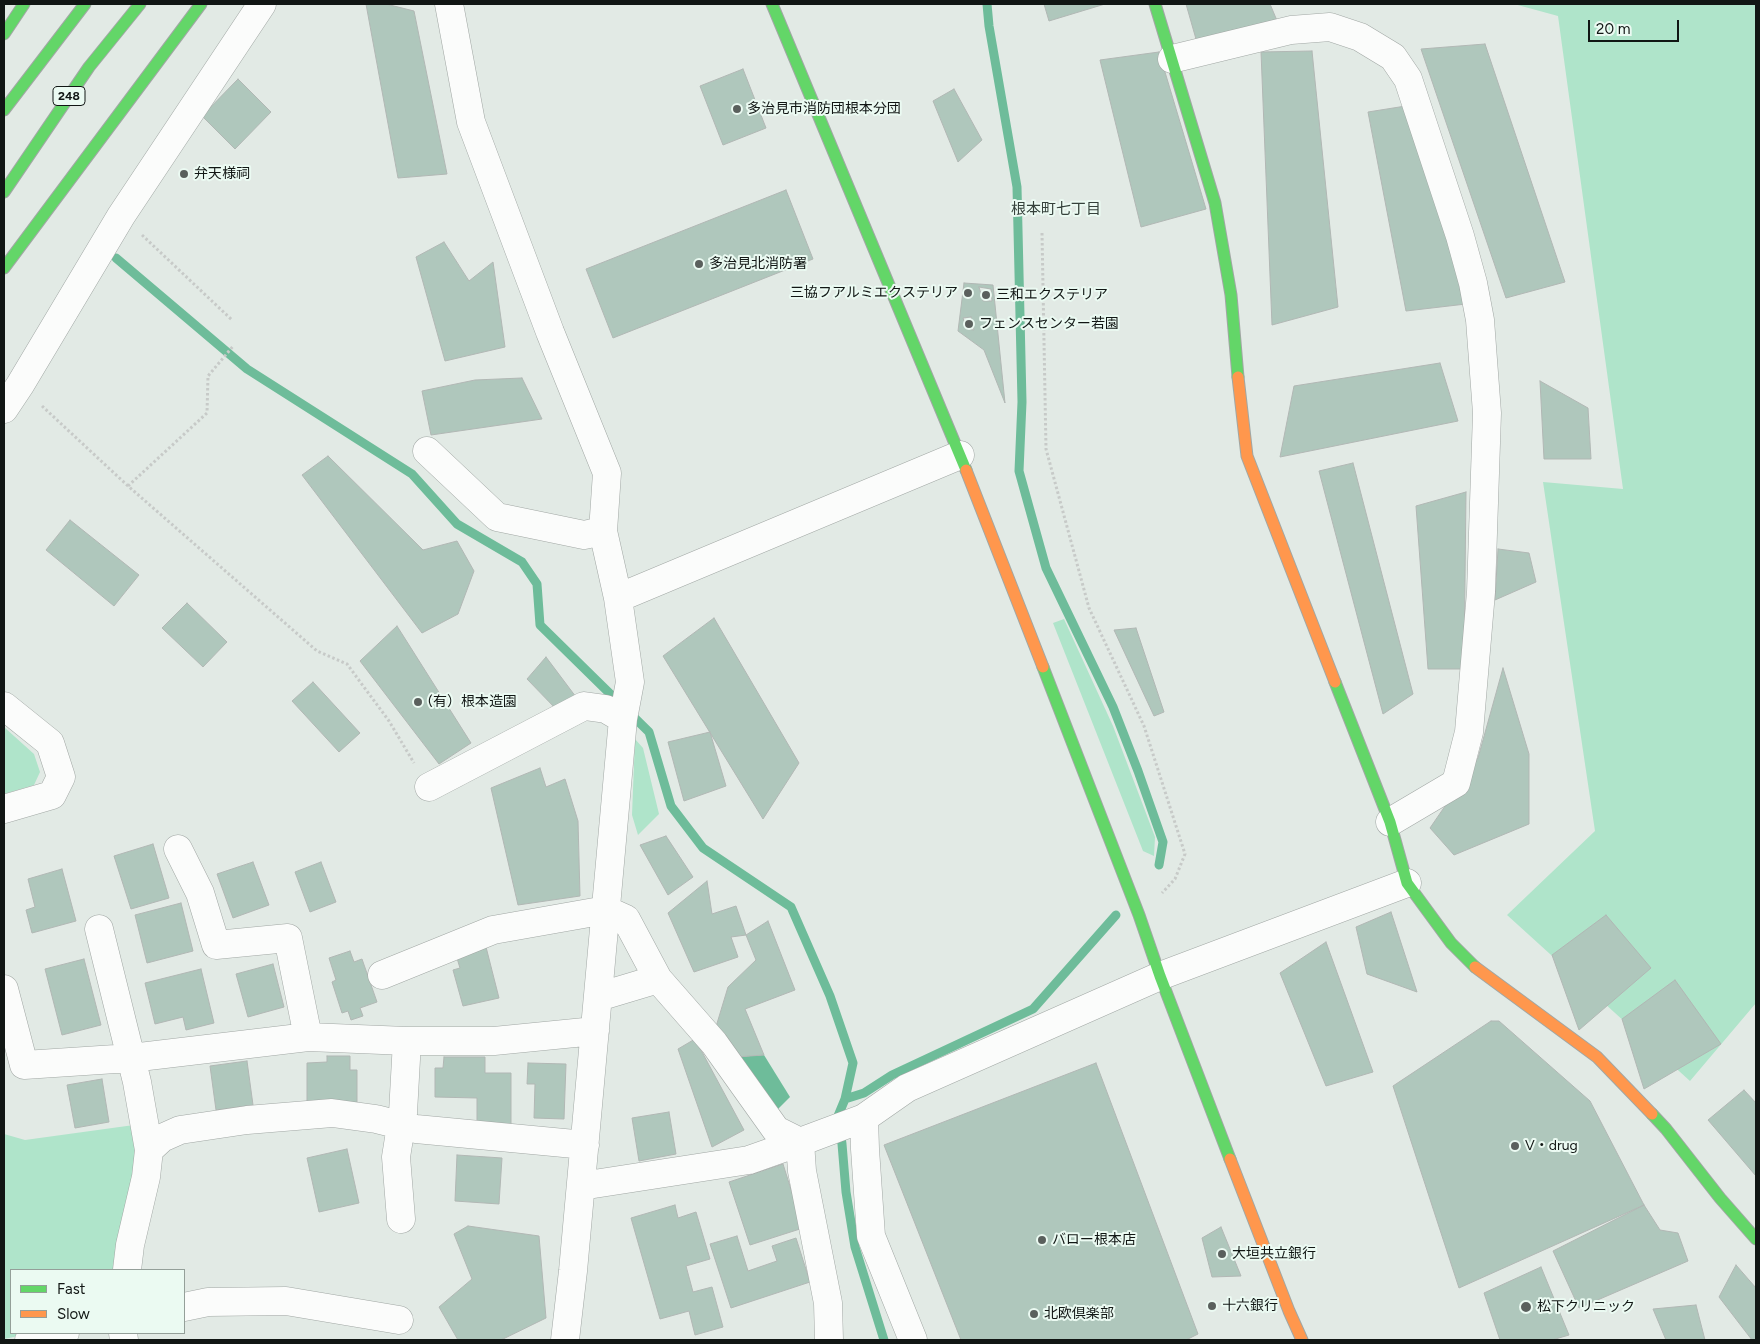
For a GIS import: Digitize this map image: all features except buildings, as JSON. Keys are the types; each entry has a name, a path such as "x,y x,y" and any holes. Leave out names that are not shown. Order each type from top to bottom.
{"main road":[{"path":"4,34 24,4"},
{"path":"4,110 85,4"},
{"name":"248","path":"4,192 89,67 140,4"},
{"path":"4,268 201,4"},
{"path":"772,4 960,455 1139,915 1160,976 1285,1301 1302,1340"},
{"path":"1154,4 1215,203 1230,295 1240,406 1247,456 1390,822 1407,883 1452,943 1472,964 1496,984 1598,1057 1666,1129 1720,1198 1756,1239"}],"street":[{"path":"4,410 121,216 262,4"},
{"path":"450,4 470,122 550,332 607,473 603,531 618,598 630,682 624,717 568,1339"},
{"path":"1172,59 1291,30 1330,28 1360,37 1393,56 1408,79 1460,236 1473,283 1480,320 1487,413 1481,592 1469,732 1456,783 1390,822"},
{"path":"427,451 498,517 584,535 603,531"},
{"path":"618,598 960,455"},
{"path":"4,706 50,743 61,777 52,796 4,810"},
{"path":"429,787 584,706 606,709 624,717"},
{"path":"178,849 200,892 216,945 288,938 308,1037"},
{"path":"581,1186 749,1160 800,1142 864,1118 907,1088 1160,976 1407,883"},
{"path":"382,975 493,930 606,910 626,919 658,979 714,1043 776,1130 800,1142"},
{"path":"99,929 131,1058 149,1150 146,1177 130,1245 128,1269"},
{"path":"598,997 658,979"},
{"path":"4,989 24,1065 131,1058 308,1037 407,1041 494,1041 595,1031"},
{"path":"401,1219 396,1157 401,1125 407,1041"},
{"path":"149,1150 162,1138 180,1130 246,1120 332,1113 376,1118 416,1130 585,1145"},
{"path":"864,1118 871,1236 913,1340"},
{"path":"800,1142 802,1171 828,1303 829,1340"},
{"path":"185,1307 208,1302 286,1301 399,1320"},
{"path":"29,1340 59,1334"}],"path":[{"path":"121,216 232,320"},
{"path":"1042,233 1046,449 1089,608 1144,726 1185,854 1175,879 1139,915"},
{"path":"128,486 207,413 208,376 234,345"},
{"path":"20,385 128,486 317,651 347,664 389,721 429,787"}],"shaded area":[{"path":"1514,4 1756,4 1756,1003 1690,1081 1507,915 1595,831 1543,482 1623,489 1558,16"},
{"path":"1064,619 1113,726 1155,837 1154,856 1143,851 1053,623"},
{"path":"4,727 34,754 40,772 34,785 4,794"},
{"path":"635,739 643,748 659,814 638,835 632,815"},
{"path":"764,1055 790,1097 776,1111 736,1057"},
{"path":"134,1125 140,1174 121,1269 10,1269 10,1334 28,1334 4,1339 4,1134 25,1140"}],"waterway":[{"path":"987,4 989,26 1017,187 1022,402 1019,471 1046,568 1113,707 1138,771 1163,842 1159,865"},
{"path":"116,258 247,369 412,474 457,524 522,562 537,584 540,625 649,732 671,806 703,848 791,907 830,996 853,1063 845,1099"},
{"path":"884,1340 855,1247 846,1192 838,1116 845,1099 864,1093 892,1075 1033,1009 1116,915"}],"traffic: fast":[{"path":"4,34 24,4"},
{"path":"4,110 85,4"},
{"path":"4,192 89,67 140,4"},
{"path":"4,268 201,4"},
{"path":"772,4 966,470"},
{"path":"1155,4 1215,203 1231,295 1238,377"},
{"path":"1043,667 1139,915 1160,976 1230,1159"},
{"path":"1335,682 1390,822 1407,883 1451,943 1475,967"},
{"path":"1652,1114 1756,1239"}],"traffic: slow":[{"path":"1238,377 1247,456 1335,682"},
{"path":"966,470 1043,667"},
{"path":"1475,967 1597,1057 1652,1114"},
{"path":"1230,1159 1302,1340"}],"place":[{"name":"多治見市消防団根本分団","path":"737,109"},
{"name":"弁天様祠","path":"184,174"},
{"name":"多治見北消防署","path":"699,264"},
{"name":"三協フアルミエクステリア","path":"968,293"},
{"name":"三和エクステリア","path":"986,295"},
{"name":"フェンスセンター若園","path":"969,324"},
{"name":"(有）根本造園","path":"418,702"},
{"name":"V・drug","path":"1515,1146"},
{"name":"バロー根本店","path":"1042,1240"},
{"name":"大垣共立銀行","path":"1222,1254"},
{"name":"十六銀行","path":"1212,1306"},
{"name":"松下クリニック","path":"1526,1307"},
{"name":"北欧倶楽部","path":"1034,1314"}],"district":[{"name":"根本町七丁目","path":"1056,210"}]}
